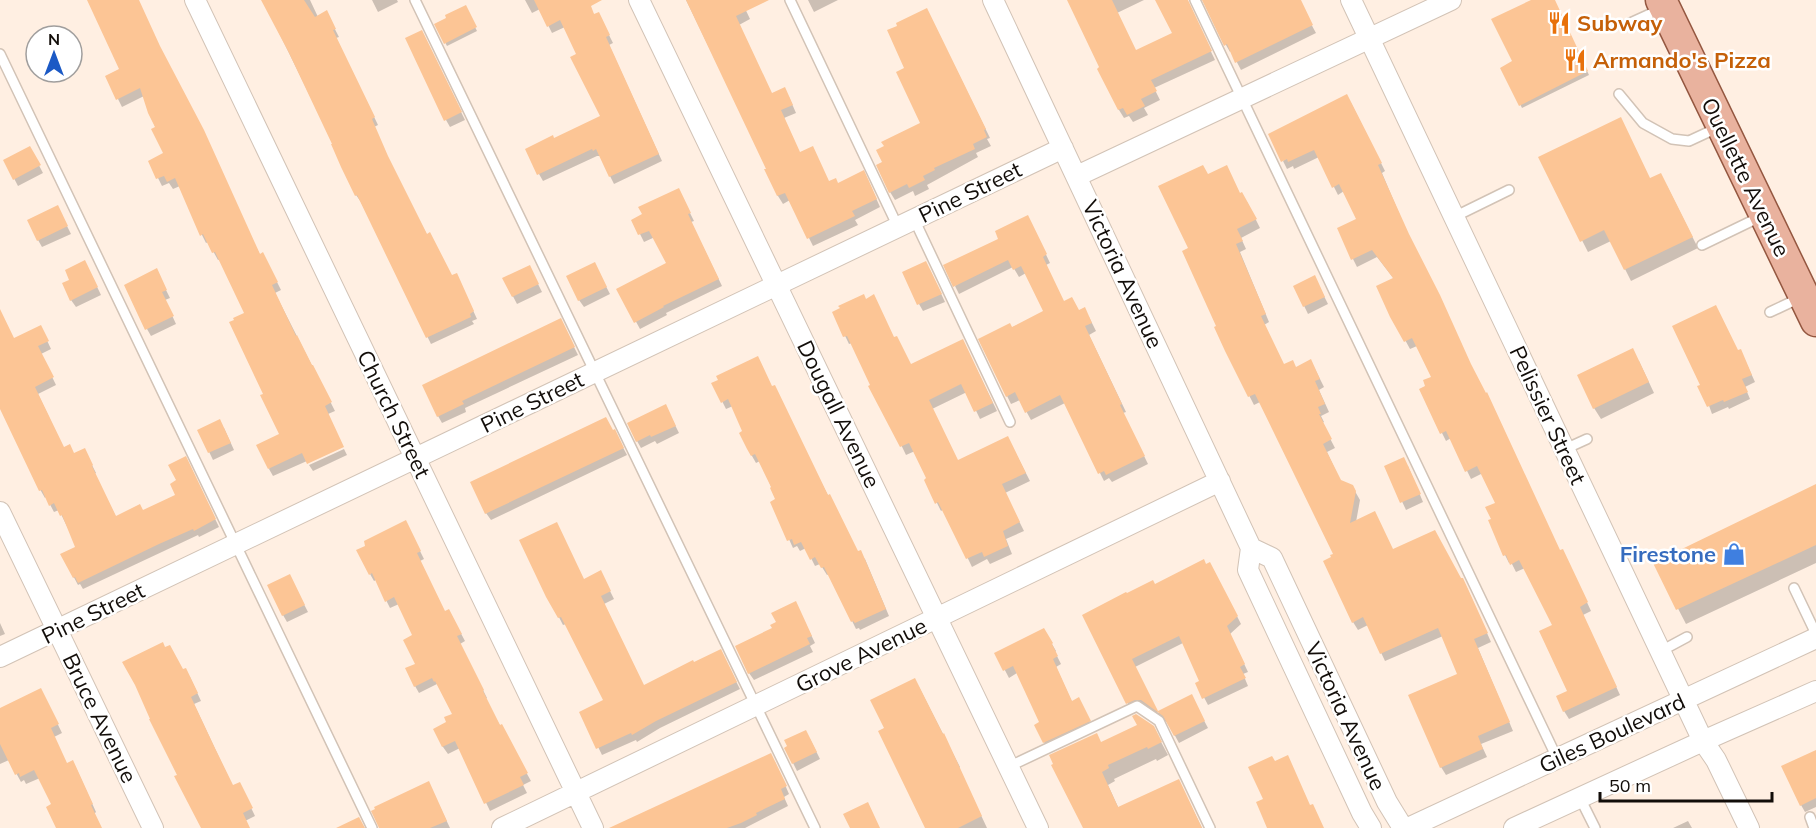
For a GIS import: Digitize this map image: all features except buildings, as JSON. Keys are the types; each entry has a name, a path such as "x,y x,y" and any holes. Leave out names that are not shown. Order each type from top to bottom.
{"main road":[{"name":"Ouellette Avenue","path":"1663,4 1765,215 1806,294"}],"street":[{"name":"Church Street","path":"195,0 593,828"},
{"name":"Dougall Avenue","path":"639,0 1038,828"},
{"name":"Victoria Avenue","path":"993,0 1251,548 1248,570 1371,828"},
{"name":"Pelissier Street","path":"1351,0 1683,700 1703,741 1716,760 1749,828"},
{"path":"1077,176 1443,2"},
{"name":"Pine Street","path":"0,657 1063,147"},
{"name":"Grove Avenue","path":"502,828 1220,481"},
{"name":"Bruce Avenue","path":"0,512 153,828"},
{"name":"Victoria Avenue","path":"1251,548 1272,558 1387,802 1406,828"},
{"name":"Giles Boulevard","path":"1406,828 1816,636"},
{"name":"Giles Boulevard","path":"1514,828 1816,691"}],"lane":[{"path":"415,0 815,828"},
{"path":"790,0 1010,422"},
{"path":"1195,0 1557,758"},
{"path":"1628,24 1663,4"},
{"path":"0,54 372,828"},
{"path":"1619,94 1643,123 1672,139 1689,141 1722,126"},
{"path":"1454,217 1509,190"},
{"path":"1702,245 1765,215"},
{"path":"1770,312 1806,294"},
{"path":"1564,449 1587,439"},
{"path":"1794,588 1816,636"},
{"path":"1660,651 1687,637"},
{"path":"1008,766 1137,706 1159,721 1210,828"},
{"path":"1580,798 1595,828"},
{"path":"1810,817 1815,828"}],"place":[{"name":"Subway","path":"1559,23"},
{"name":"Armando's Pizza","path":"1575,60"},
{"name":"Firestone","path":"1734,554"}]}
